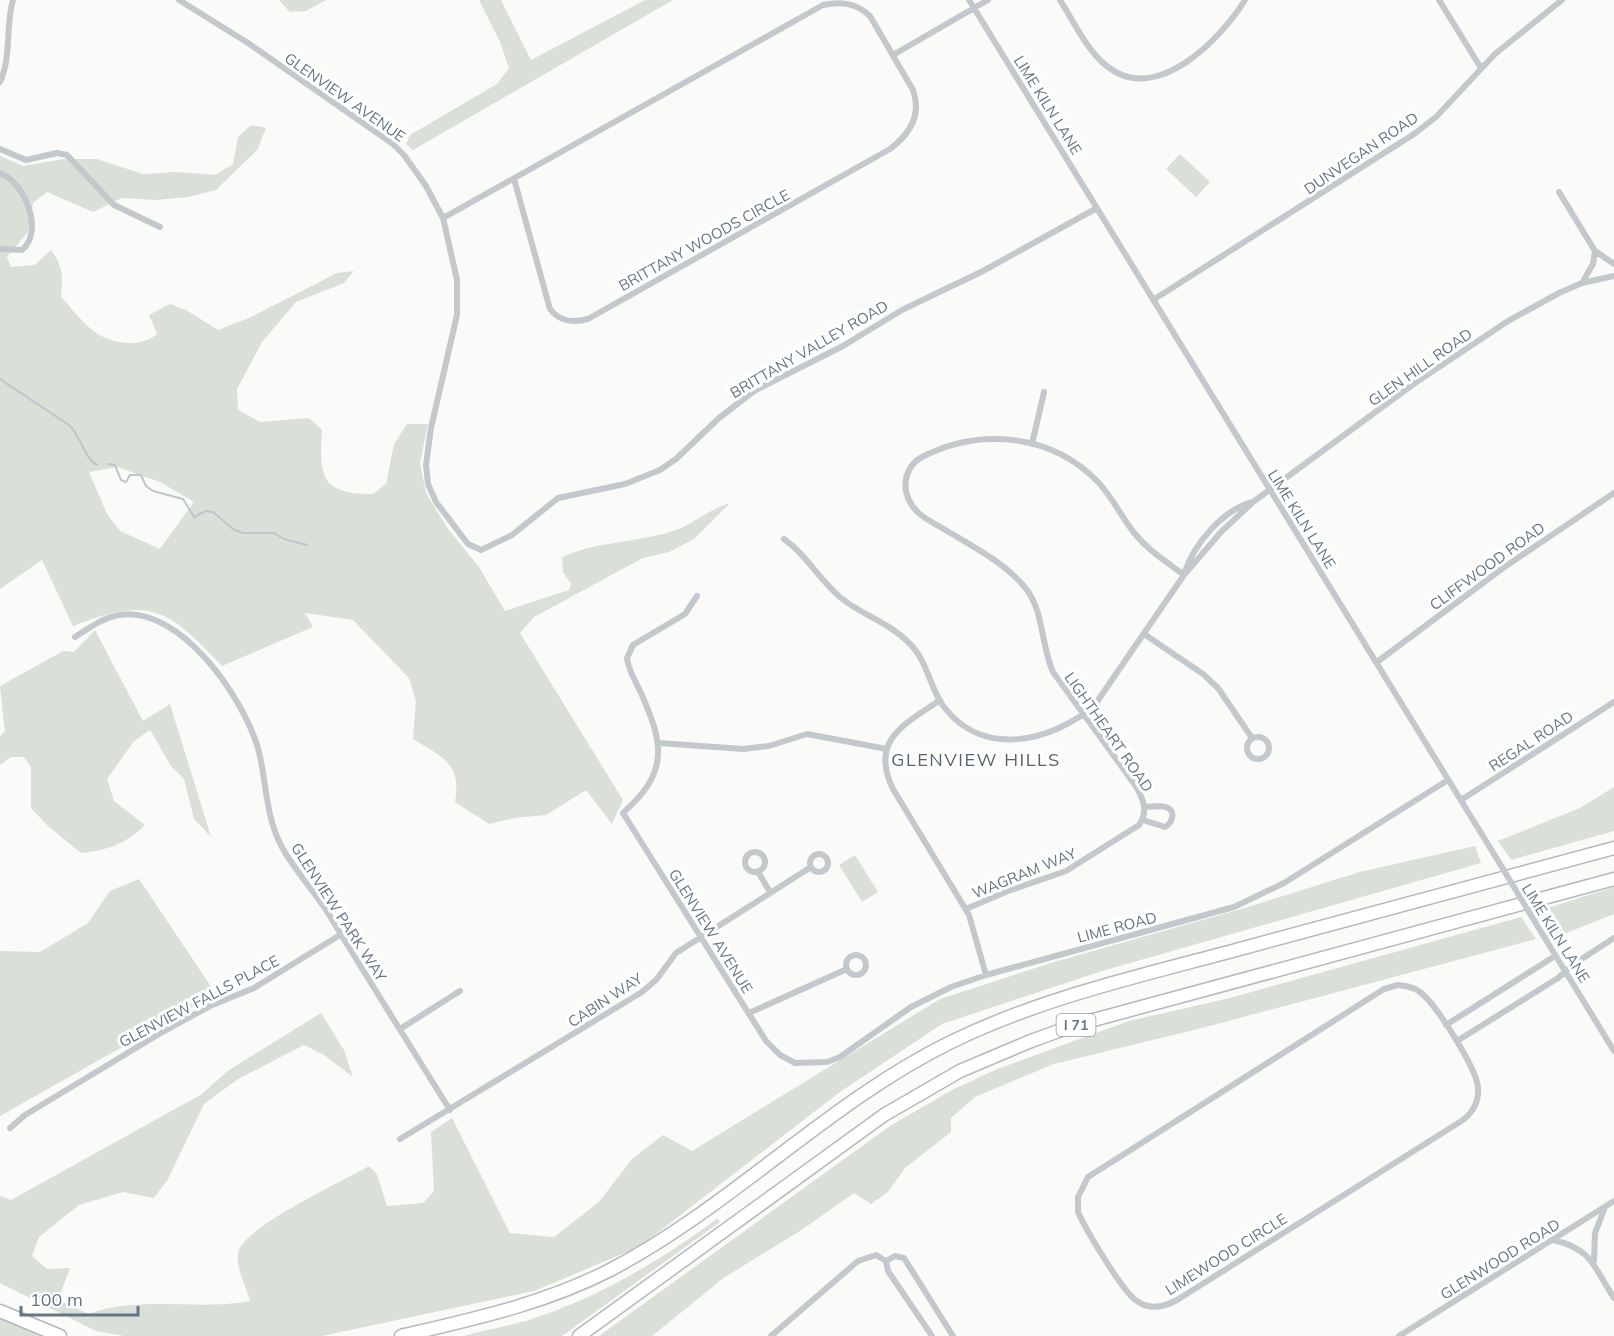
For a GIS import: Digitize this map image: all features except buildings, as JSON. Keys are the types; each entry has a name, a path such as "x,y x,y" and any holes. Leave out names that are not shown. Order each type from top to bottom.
{"highway":[{"name":"I 71","path":"401,1336 547,1299 612,1269 652,1245 868,1089 916,1060 987,1026 1100,987 1614,848"},
{"name":"I 71","path":"579,1336 884,1115 922,1092 995,1055 1111,1015 1614,879"},
{"path":"437,1336 537,1307 547,1299"},
{"path":"0,1311 60,1336"},
{"path":"584,1336 605,1317"}],"street":[{"path":"0,82 6,63 13,0"},
{"name":"GLENVIEW AVENUE","path":"179,0 248,43 400,150 426,186 443,218 459,296 446,373 431,428 427,477 436,502 468,544 481,550"},
{"name":"LIME KILN LANE","path":"969,0 1614,1051"},
{"path":"893,55 988,0"},
{"path":"1060,0 1101,61 1118,73 1141,78 1169,72 1203,49 1220,33 1245,0"},
{"path":"1439,0 1481,68"},
{"name":"DUNVEGAN ROAD","path":"1153,300 1414,134 1436,117 1481,68 1562,0"},
{"name":"BRITTANY WOODS CIRCLE","path":"443,218 823,5 845,3 867,13 893,55 916,100 914,121 902,140 588,319 567,320 560,318 550,309 514,179"},
{"path":"0,149 26,160 57,153 67,155 114,205 160,226"},
{"path":"0,173 12,179 21,190 32,228 29,243 22,250 0,249"},
{"path":"1559,192 1595,251 1614,264"},
{"name":"BRITTANY VALLEY ROAD","path":"481,550 512,535 558,498 625,484 660,470 676,459 719,418 754,392 843,346 902,309 983,271 1097,208"},
{"path":"1582,284 1593,264 1595,251"},
{"name":"GLEN HILL ROAD","path":"940,700 952,716 970,729 1006,739 1023,739 1052,733 1083,715 1100,700 1184,575 1253,502 1461,351 1538,303 1582,284 1614,276"},
{"path":"1044,392 1032,444 1067,458 1085,470 1107,493 1136,534 1158,556 1184,575"},
{"name":"LIGHTHEART ROAD","path":"1032,444 994,438 950,445 920,458 906,478 906,493 917,512 1003,567 1026,589 1038,614 1045,652 1053,672 1142,796 1144,814"},
{"name":"CLIFFWOOD ROAD","path":"1377,662 1503,568 1614,493"},
{"name":"GLEN HILL ROAD","path":"1184,575 1188,562 1227,515 1240,506 1253,502"},
{"path":"1227,515 1233,522"},
{"path":"784,539 799,549 840,597 910,643 928,670 940,700 901,726 893,735 887,749 885,768 893,789 966,909 986,975"},
{"path":"1202,543 1208,548"},
{"path":"697,596 685,614 633,645 629,654 628,664 649,712 659,743 743,748 769,746 807,734 887,749"},
{"name":"GLENVIEW PARK WAY","path":"75,637 100,621 120,615 149,618 178,634 206,659 222,679 248,722 258,747 270,814 281,846 450,1110"},
{"path":"1144,634 1203,674 1218,688 1252,738"},
{"name":"REGAL ROAD","path":"1461,800 1614,702"},
{"name":"GLENVIEW AVENUE","path":"659,743 658,765 653,778 644,792 623,813 766,1041 783,1058"},
{"name":"LIME ROAD","path":"783,1058 805,1065 827,1062 840,1057 911,1007 942,991 986,975 1243,903 1284,883 1448,780"},
{"name":"WAGRAM WAY","path":"966,909 1083,862 1130,833 1144,814"},
{"name":"CABIN WAY","path":"400,1139 642,992 656,980 676,953 811,867"},
{"path":"758,872 770,892"},
{"name":"GLENVIEW FALLS PLACE","path":"10,1128 25,1115 164,1031 210,1006 254,988 340,935"},
{"path":"1457,1041 1566,972 1574,964 1614,938"},
{"path":"1446,1025 1555,956"},
{"path":"749,1013 847,969"},
{"name":"LIMEWOOD CIRCLE","path":"1398,985 1419,991 1431,1003 1446,1025 1457,1041 1478,1086 1477,1100 1463,1120 1176,1300 1165,1305 1149,1306 1137,1302 1128,1293 1078,1212 1079,1192 1092,1173 1384,989 1398,985"},
{"path":"400,1029 460,991"},
{"name":"GLENWOOD ROAD","path":"1399,1336 1614,1201"},
{"path":"1594,1261 1595,1233 1605,1207"},
{"path":"1553,1240 1576,1247 1594,1261 1614,1298"},
{"path":"771,1336 858,1261 876,1256 886,1261"},
{"path":"886,1261 894,1256 904,1258 953,1336"},
{"path":"886,1261 888,1271 932,1336"}],"shaded area":[{"path":"279,0 326,0 306,11 290,12"},
{"path":"479,0 501,0 531,60 645,0 673,0 413,150 406,144 410,135 497,84 509,68 500,42"},
{"path":"251,125 266,128 257,150 216,190 188,197 156,200 122,198 93,212 47,192 33,203 28,232 7,257 11,267 35,265 51,250 58,261 61,272 61,297 91,329 106,338 124,343 142,342 157,334 149,315 170,304 186,310 218,330 251,317 337,273 354,271 344,283 296,302 262,342 237,389 238,410 260,422 309,418 322,430 321,460 327,480 343,491 356,493 373,494 386,484 394,444 407,424 428,424 420,463 426,493 448,529 479,567 505,611 569,590 571,584 563,572 562,557 591,547 676,530 730,503 694,539 669,552 643,558 602,580 534,617 520,633 623,800 612,824 586,790 546,815 514,818 489,824 455,802 455,778 448,763 413,739 416,701 409,678 353,620 305,613 313,627 222,666 186,631 156,613 139,610 121,611 73,626 42,560 0,589 0,156 23,166 64,159 97,159 143,174 176,172 215,175 233,164 238,137","holes":["117,467 160,482 194,502 160,549 120,531 107,514 89,472"]},
{"path":"1180,154 1210,182 1196,197 1166,169"},
{"path":"95,630 143,721 170,704 211,837 194,819 184,779 171,766 150,730 134,741 107,779 114,801 145,825 124,841 100,850 81,853 48,826 31,808 31,767 24,757 11,757 0,765 0,736 5,732 0,686 63,651 74,652"},
{"path":"1614,787 1614,831 1511,860 1498,841 1580,808"},
{"path":"1475,846 1481,863 1102,971 942,1024 840,1092 639,1247 534,1291 322,1336 124,1336 96,1331 0,1283 0,1196 11,1200 202,1094 229,1070 321,1013 344,1050 353,1077 324,1055 304,1045 238,1079 204,1104 168,1179 154,1198 123,1192 79,1205 39,1237 32,1256 47,1269 70,1268 58,1300 89,1314 128,1305 210,1305 250,1301 238,1260 240,1248 248,1238 279,1215 369,1166 377,1174 387,1206 423,1203 434,1191 431,1132 452,1118 510,1233 554,1237 599,1202 632,1159 663,1135 692,1151 940,999 1054,962 1238,910 1360,872"},
{"path":"855,855 878,892 862,902 839,865"},
{"path":"139,879 216,994 0,1116 0,951 40,952 88,923 110,891"},
{"path":"1614,887 1614,914 1554,938 1538,911"},
{"path":"1521,917 1536,939 1202,1028 1054,1064 975,1097 951,1118 951,1132 905,1168 888,1192 871,1204 854,1193 803,1229 725,1277 652,1336 599,1336 890,1126 952,1090 995,1070 1129,1021 1230,998"},
{"path":"717,1219 720,1222 562,1336 464,1336 526,1321 607,1288 652,1263"},
{"path":"0,1317 44,1336 0,1336"}],"waterway":[{"path":"0,379 69,425 89,457 97,465"},
{"path":"108,464 115,465 121,480 126,482 130,475 141,475 146,486 153,491 183,499 194,517 206,511 213,512 233,529 243,533 274,533 284,539 307,545"}],"district":[{"name":"GLENVIEW HILLS","path":"976,759"}]}
